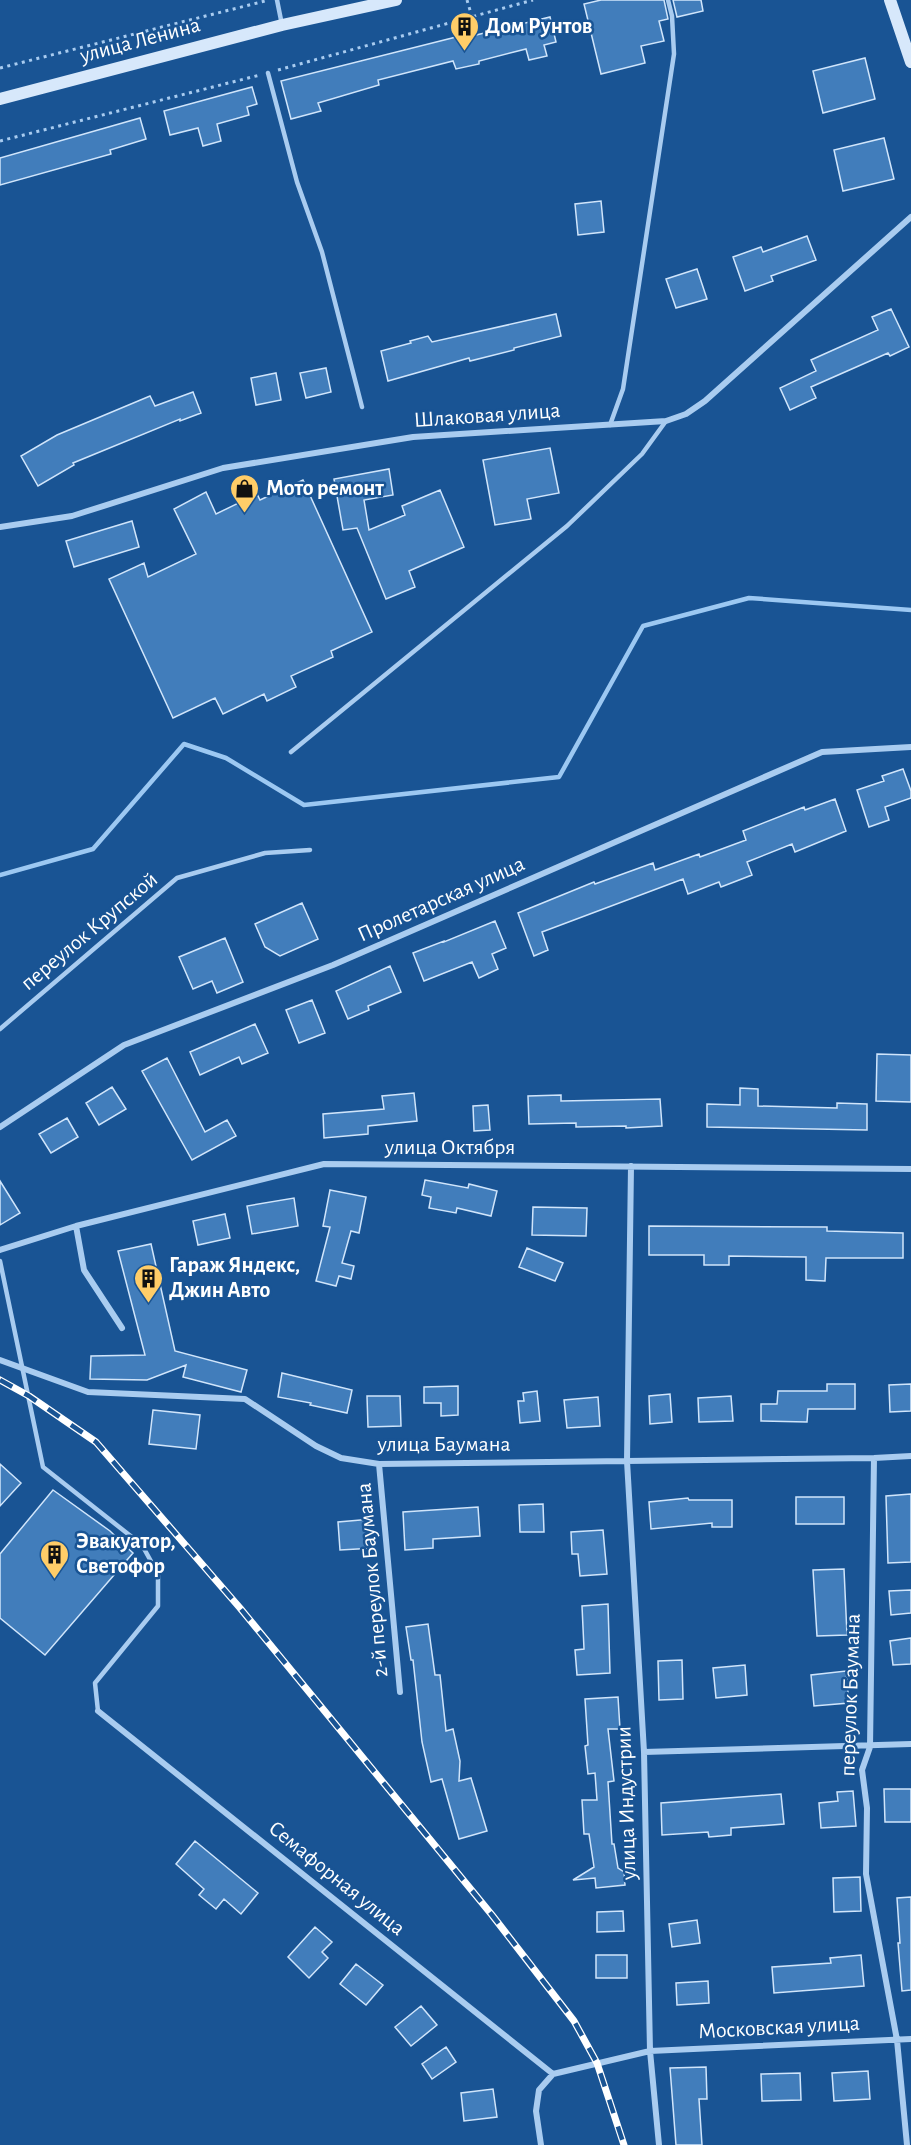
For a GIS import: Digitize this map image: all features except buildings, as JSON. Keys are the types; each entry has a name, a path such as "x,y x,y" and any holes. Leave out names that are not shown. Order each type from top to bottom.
{"main road":[{"name":"улица Ленина","path":"0,99 282,25 396,0"},
{"path":"890,0 911,62"}],"street":[{"name":"Шлаковая улица","path":"0,527 72,516 223,468 413,437 666,421 686,414 705,401 911,217"},
{"name":"Пролетарская улица","path":"0,1126 124,1046 333,965 822,752 911,747"},
{"name":"улица Октября","path":"0,1250 76,1226 324,1164 911,1169"},
{"name":"улица Индустрии","path":"631,1166 627,1461 644,1752 650,2051 659,2145"},
{"path":"76,1226 84,1270 122,1328"},
{"name":"улица Баумана","path":"0,1360 88,1392 245,1399 324,1450 341,1458 379,1464 911,1456"},
{"name":"переулок Баумана","path":"874,1458 870,1747 862,1770 867,1808 866,1874 897,2040 907,2145"},
{"name":"2-й переулок Баумана","path":"379,1464 400,1692"},
{"name":"Семафорная улица","path":"98,1711 553,2074"},
{"path":"644,1752 911,1744"},
{"name":"Московская улица","path":"650,2051 911,2039"},
{"path":"541,2145 536,2111 539,2090 553,2074 650,2051"}],"lane":[{"path":"277,0 282,25"},
{"path":"609,425 623,389 674,54 672,15 668,0"},
{"path":"268,73 297,182 322,252 362,407"},
{"path":"291,752 567,526 642,454 666,421"},
{"name":"переулок Крупской","path":"0,1029 177,878 265,853 310,850"},
{"path":"0,1261 43,1467 142,1545 158,1574 158,1606 95,1683 98,1711"}],"path":[{"path":"0,68 269,0"},
{"path":"467,0 472,17"}],"waterway":[{"path":"0,875 93,849 184,744 226,758 304,805 559,777 643,626 749,598 911,610"}],"railway":[{"path":"0,1380 29,1396 96,1442 240,1608 492,1915 574,2021 597,2063 624,2145"}],"place":[{"name":"Дом Рунтов","path":"464,52"},
{"name":"Мото ремонт","path":"245,514"},
{"name":"Гараж Яндекс, Джин Авто","path":"148,1304"},
{"name":"Эвакуатор, Светофор","path":"55,1580"}]}
